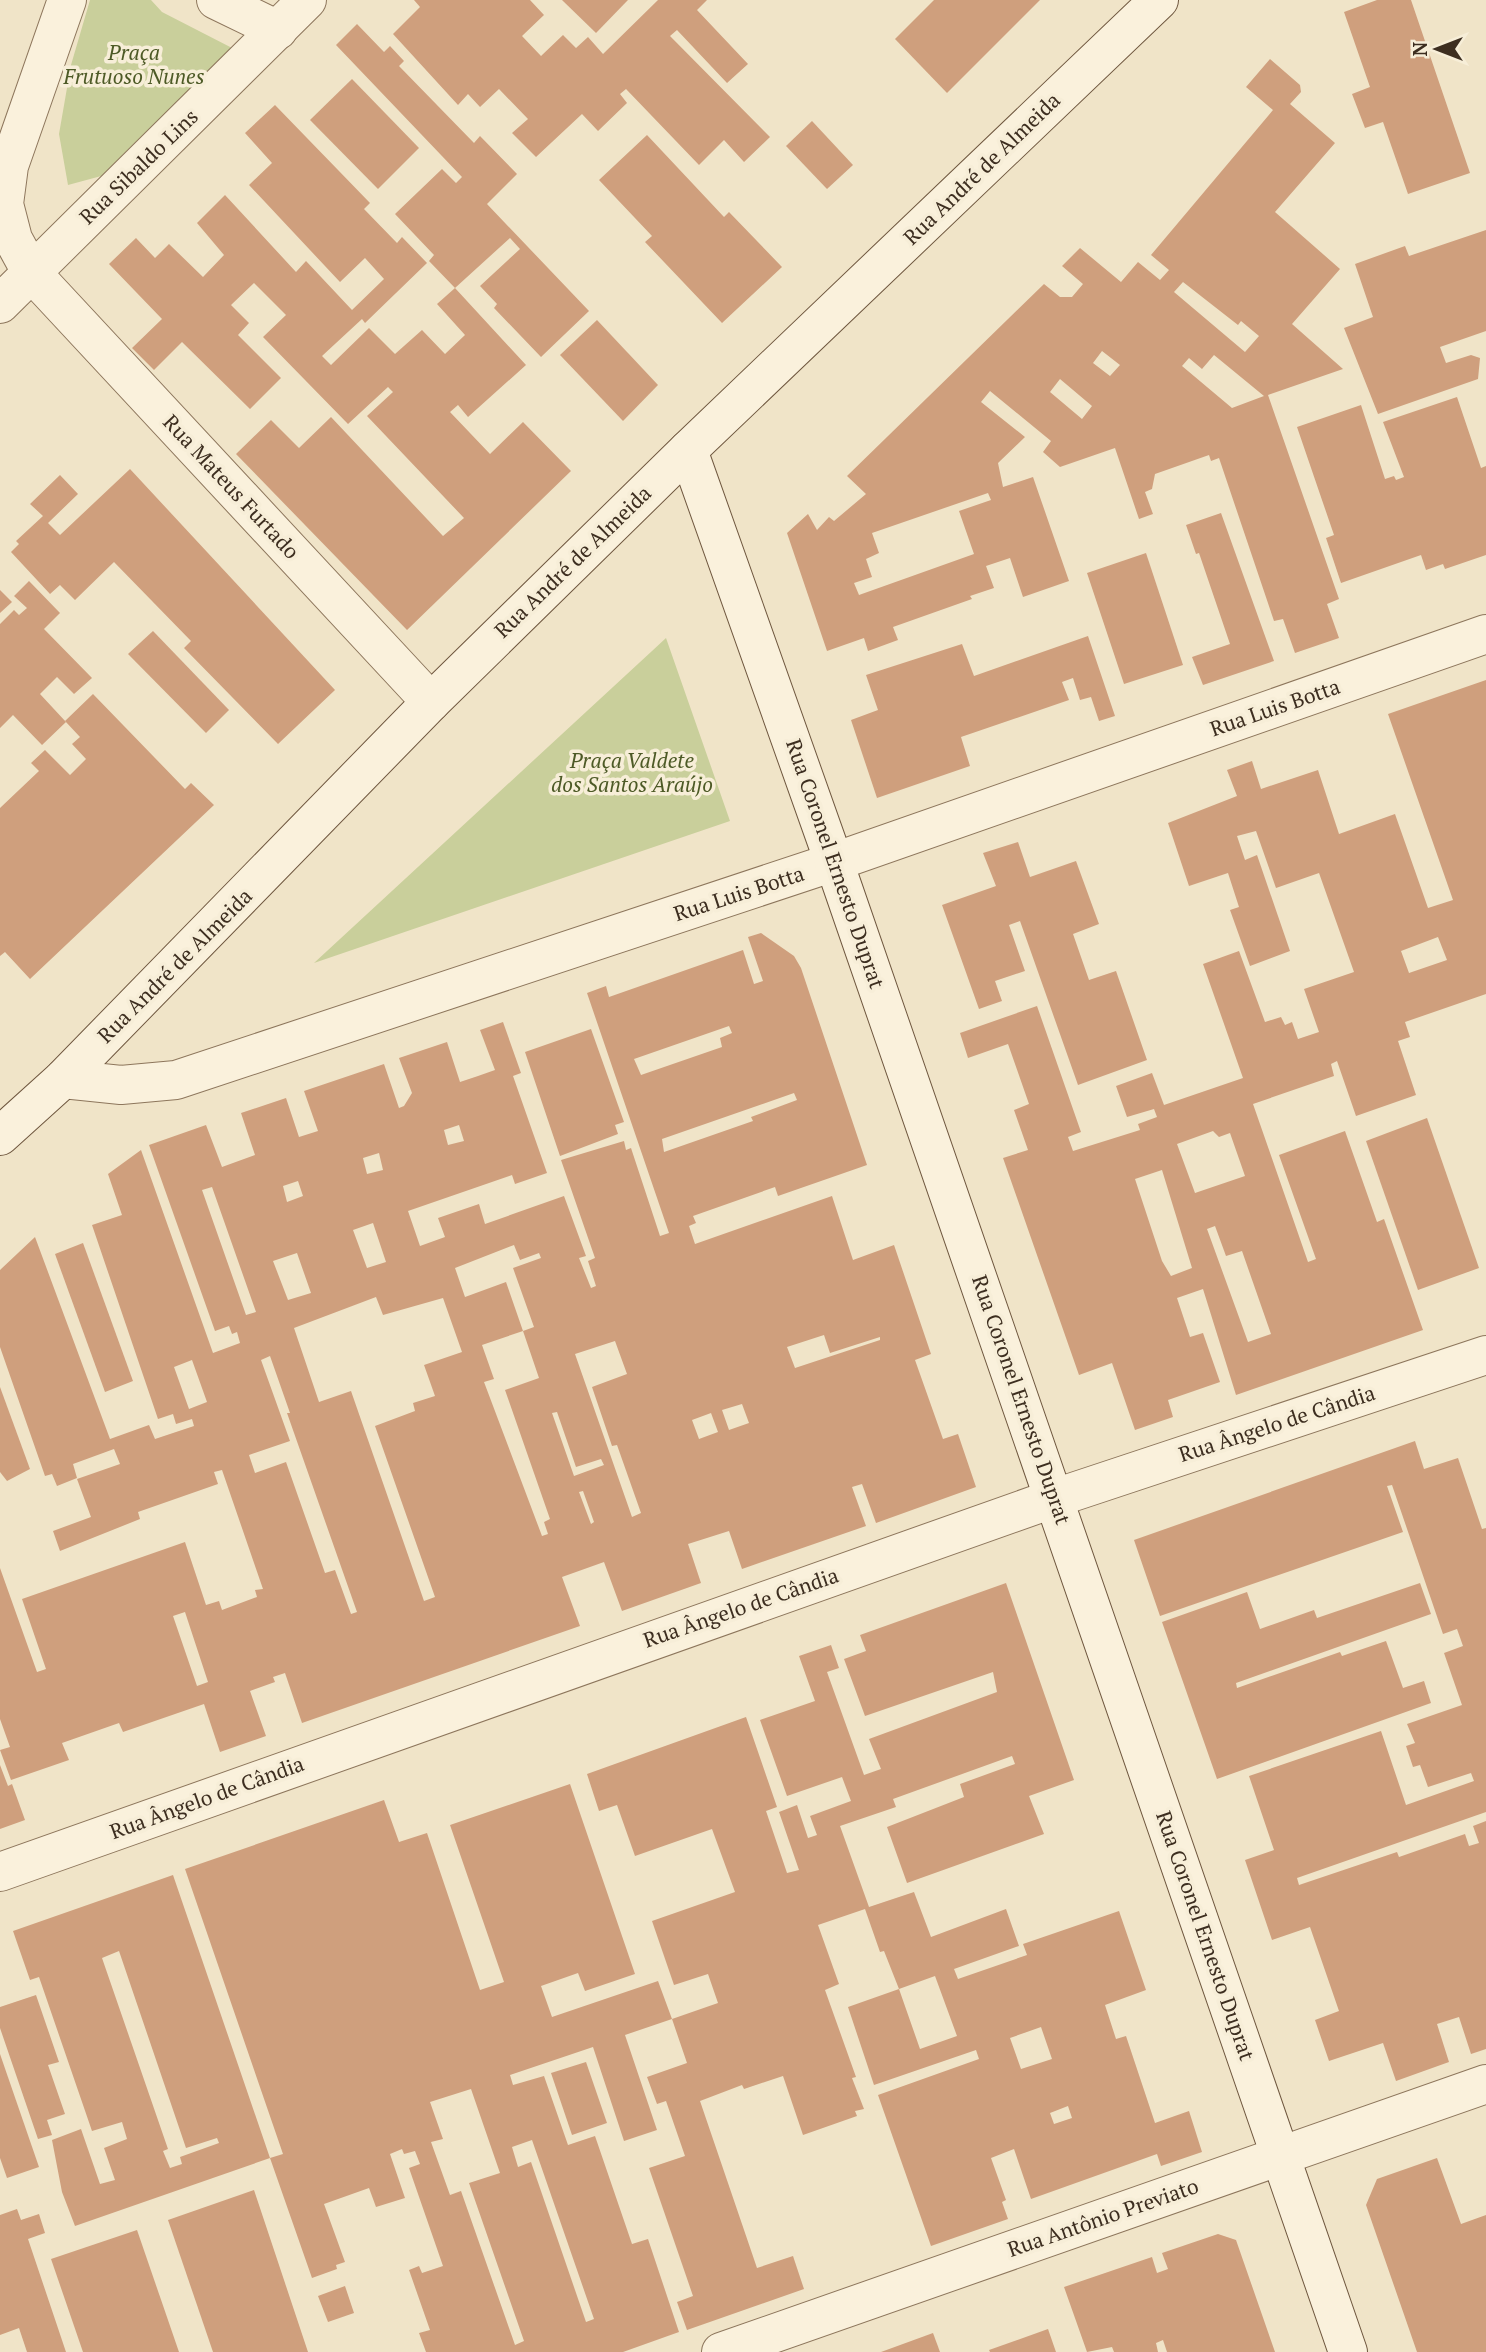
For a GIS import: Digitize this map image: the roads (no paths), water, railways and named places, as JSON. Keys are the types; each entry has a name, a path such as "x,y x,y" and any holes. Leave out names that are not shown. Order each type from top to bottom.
{"street":[{"name":"Rua Mateus Furtado","path":"67,0 9,166 4,204 13,239 31,272 430,702"},
{"path":"216,0 278,30"},
{"name":"Rua Sibaldo Lins","path":"0,304 307,0"},
{"name":"Rua André de Almeida","path":"0,1136 63,1079 430,702 688,450 1159,0"},
{"name":"Rua Coronel Ernesto Duprat","path":"688,450 835,862 1348,2352"},
{"name":"Rua Luis Botta","path":"63,1079 121,1085 176,1080 835,862 1486,634"},
{"name":"Rua Ângelo de Cândia","path":"0,1872 1055,1498 1486,1355"},
{"name":"Rua Antônio Previato","path":"721,2352 1486,2084"}],"park label":[{"name":"Praça Frutuoso Nunes","path":"134,65"},
{"name":"Praça Valdete dos Santos Araújo","path":"632,773"}]}
